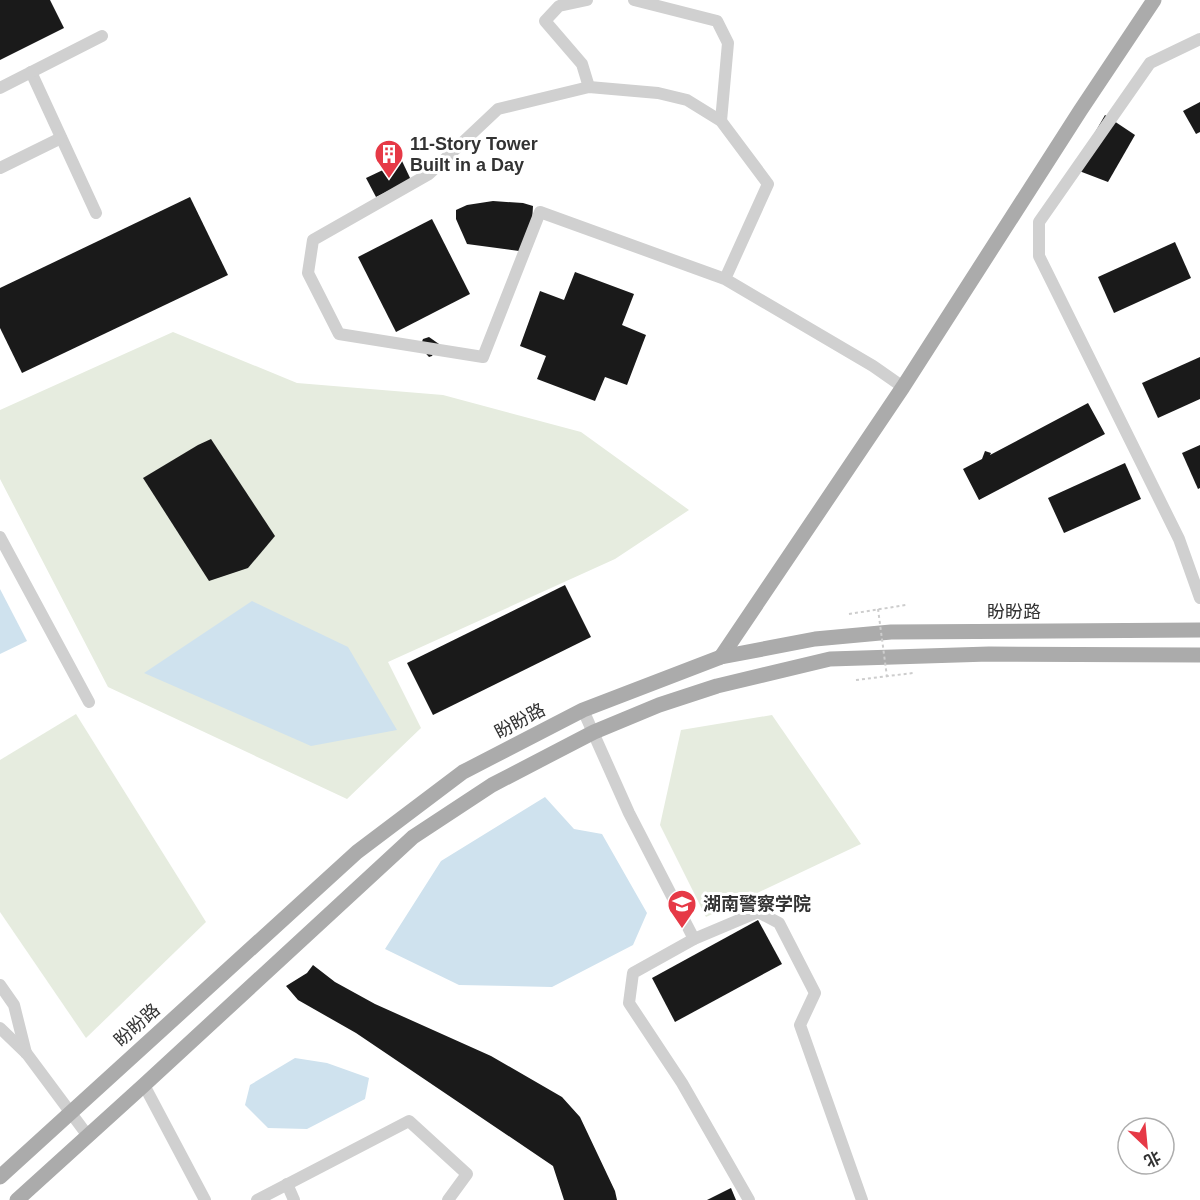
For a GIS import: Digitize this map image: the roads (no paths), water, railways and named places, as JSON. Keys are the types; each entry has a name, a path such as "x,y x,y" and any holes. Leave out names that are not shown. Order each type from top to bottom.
{"main road":[{"path":"721,657 903,387 1154,0"},
{"name":"盼盼路","path":"0,1177 357,852 464,772 583,710 721,657 816,639 891,632 1200,630"},
{"path":"17,1200 413,837 492,785 594,732 659,705 717,686 830,659 989,654 1200,655"}],"lane":[{"path":"587,0 559,6 545,21 582,64 590,87"},
{"path":"634,0 717,21 728,43 721,120"},
{"path":"0,88 102,36"},
{"path":"1200,39 1150,63 1039,222 1039,256 1179,539 1200,597"},
{"path":"31,72 96,213"},
{"path":"725,279 768,184 721,120 687,100 658,93 590,87 498,109 429,174 313,240 308,273 339,334 483,357 540,212 725,279 873,366 903,387"},
{"path":"0,168 61,138"},
{"path":"0,537 89,702"},
{"path":"583,710 629,813 694,939"},
{"path":"749,1200 682,1083 629,1003 633,973 694,939 758,912 779,923 815,993 800,1025 862,1200"},
{"path":"0,984 14,1005 27,1054"},
{"path":"0,1028 27,1054 88,1136"},
{"path":"144,1085 204,1200"},
{"path":"257,1200 409,1120 468,1174 448,1200"},
{"path":"287,1184 294,1200"}],"water":[{"path":"0,589 27,641 0,654"},
{"path":"252,601 348,647 397,730 311,746 144,673"},
{"path":"545,797 574,829 602,834 647,913 633,945 552,987 459,985 385,949 441,861"},
{"path":"295,1058 327,1063 369,1078 365,1099 307,1129 268,1128 245,1105 250,1085"}],"place":[{"name":"11-Story Tower Built in a Day","path":"389,180"},
{"name":"湖南警察学院","path":"682,930"}]}
